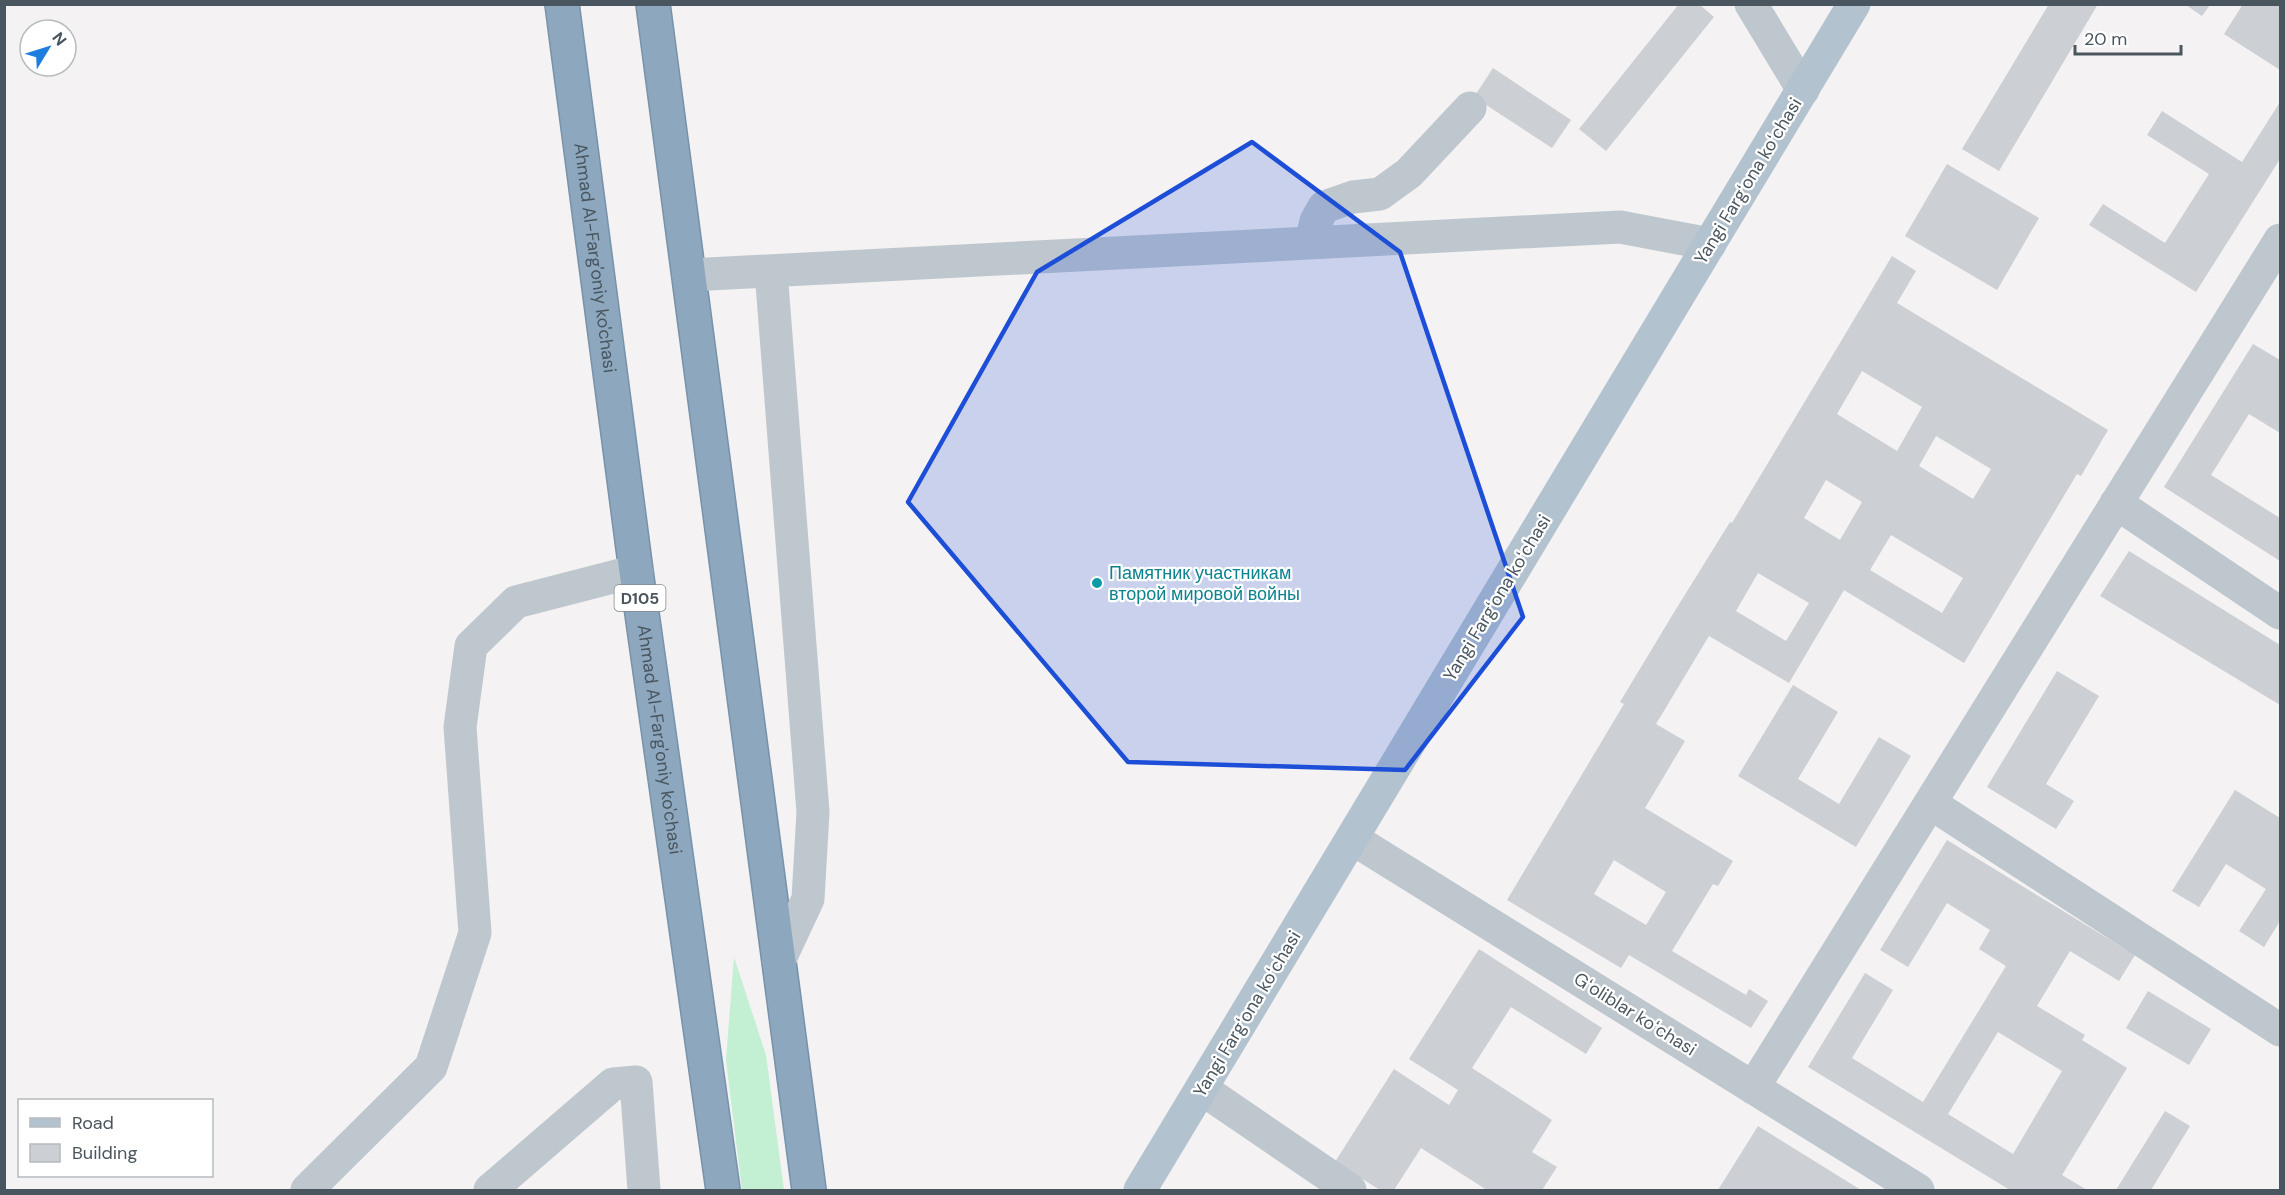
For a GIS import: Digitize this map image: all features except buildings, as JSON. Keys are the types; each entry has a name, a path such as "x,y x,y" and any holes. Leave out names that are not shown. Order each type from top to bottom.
{"highway":[{"name":"Ahmad Al-Farg'oniy ko'chasi","path":"561,4 636,571 723,1191"},
{"path":"653,4 809,1191"}],"main road":[{"name":"Yangi Fargʻona koʻchasi","path":"1140,1191 1854,4"}],"street":[{"path":"1751,4 1803,90"},
{"path":"1311,243 1316,221 1324,207 1353,197 1380,194 1409,173 1470,108"},
{"path":"689,275 1620,228 1710,244"},
{"path":"1753,1088 2280,240"},
{"path":"771,271 813,812 808,899 779,961"},
{"path":"2116,503 2280,613"},
{"path":"307,1191 431,1067 475,933 460,727 471,645 516,602 636,571"},
{"path":"1930,803 2280,1030"},
{"name":"Gʻoliblar koʻchasi","path":"1353,839 1918,1191"},
{"path":"490,1191 613,1084 636,1082 641,1189"},
{"path":"1202,1089 1350,1191"}],"highlighted area":[{"path":"1252,142 1400,252 1523,617 1405,770 1128,762 908,502 1037,272"}],"green space":[{"path":"734,957 766,1055 784,1190 742,1190 726,1060"}],"place":[{"name":"Памятник участникам второй мировой войны","path":"1097,583"}]}
